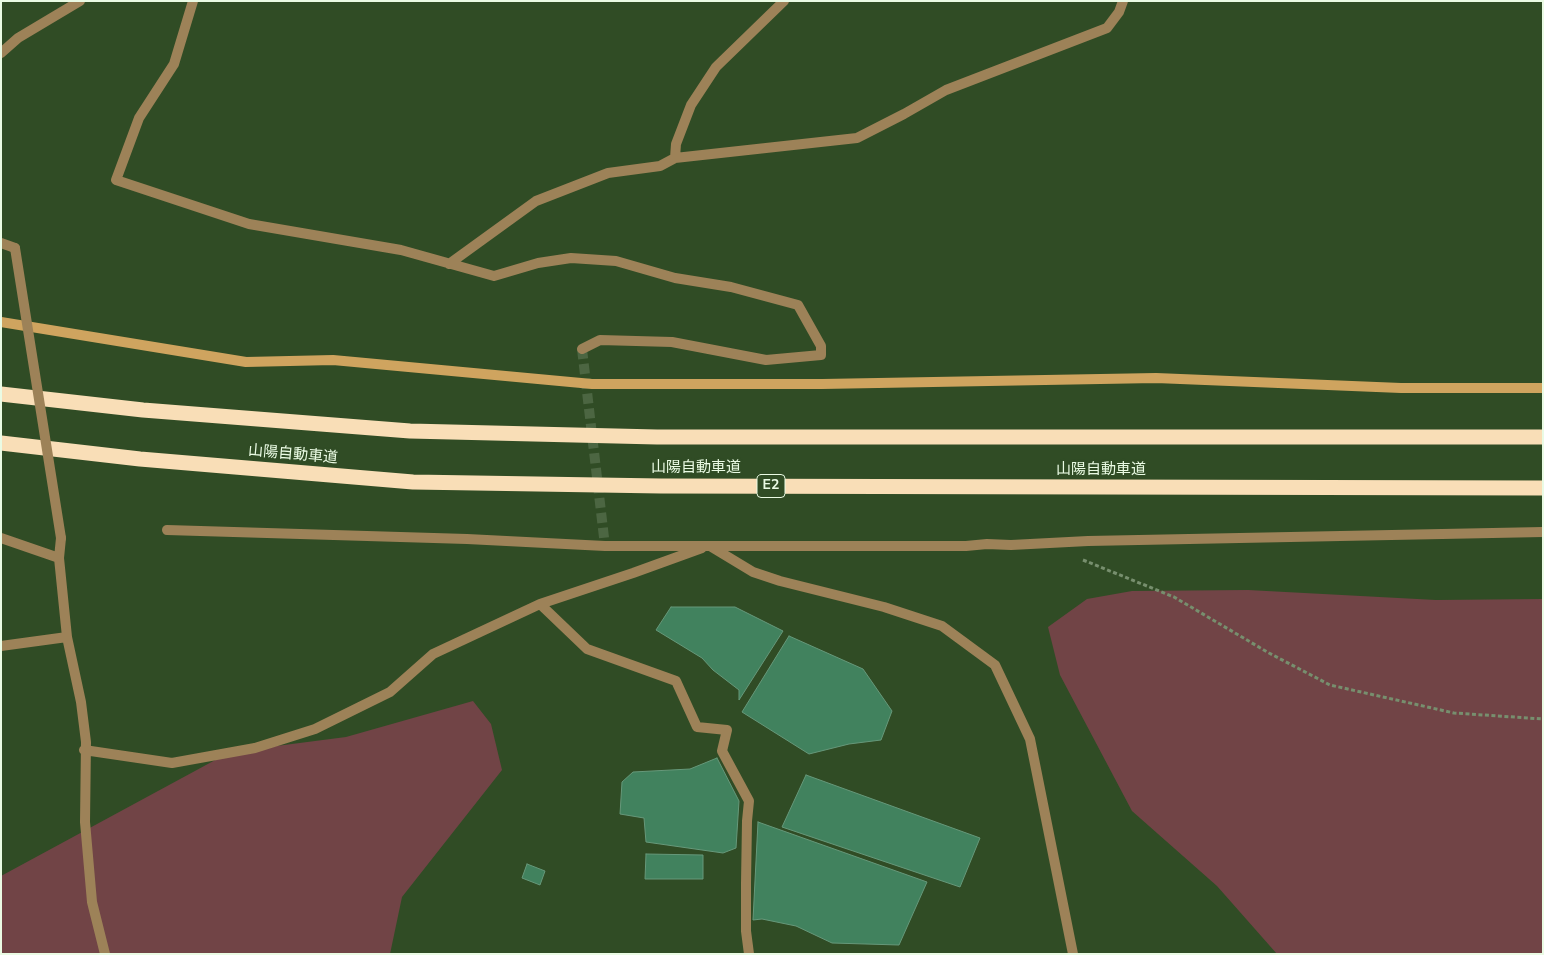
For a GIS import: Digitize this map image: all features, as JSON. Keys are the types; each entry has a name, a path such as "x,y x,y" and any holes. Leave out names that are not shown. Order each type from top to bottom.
{"highway":[{"name":"山陽自動車道","path":"1,394 143,410 410,431 657,437 1543,437"},
{"name":"山陽自動車道","path":"1,443 140,459 412,482 661,486 1543,488"}],"street":[{"path":"1,53 18,38 80,1"},
{"path":"193,1 174,64 139,118 116,180 249,224 401,250 494,276 538,263 571,258 616,261 675,278 731,287 798,305 821,346 821,355 766,360 672,342 600,340 582,349"},
{"path":"675,158 676,144 691,104 716,67 784,1"},
{"path":"449,264 536,200 608,173 660,166 675,158 857,138 946,90 1106,28 1119,12 1123,1"},
{"path":"1,243 15,248 61,538 60,558 67,637 81,702 86,742 84,750 85,822 92,902 105,954"},
{"path":"1,322 246,362 333,360 592,384 822,384 1156,378 1401,388 1543,388"},
{"path":"167,530 466,539 605,546 966,546 1088,540 1543,532"},
{"path":"1,538 60,558"},
{"path":"84,750 172,763 255,748 315,729 390,692 433,654 540,604 709,545"},
{"path":"709,545 752,572 780,582 884,607 942,626 995,665 1030,739 1073,954"},
{"path":"540,604 587,649 676,681 697,727 727,730 722,751 749,801 746,821 746,931 749,954"},
{"path":"1,646 67,637"}],"path":[{"path":"1077,557 1174,597 1269,653 1330,685 1454,713 1543,719"}],"shaded area":[{"path":"1248,590 1436,600 1543,599 1543,954 1277,954 1217,886 1132,811 1060,675 1048,627 1087,599 1132,591"},
{"path":"473,701 491,724 502,770 402,897 390,954 1,954 1,876 230,752 346,737"}],"building":[{"path":"671,607 735,607 783,631 739,700 739,690 713,670 702,658 656,630"},
{"path":"789,636 863,669 892,711 881,740 849,744 809,754 742,712"},
{"path":"717,758 739,801 736,848 723,853 646,842 644,818 620,814 622,782 633,772 690,769"},
{"path":"806,775 980,838 960,887 782,827"},
{"path":"758,822 927,882 899,945 832,943 796,926 762,919 753,920"},
{"path":"646,854 703,855 703,879 645,879"},
{"path":"527,864 545,871 540,885 522,878"}],"tunnel":[{"path":"582,349 605,546"}]}
